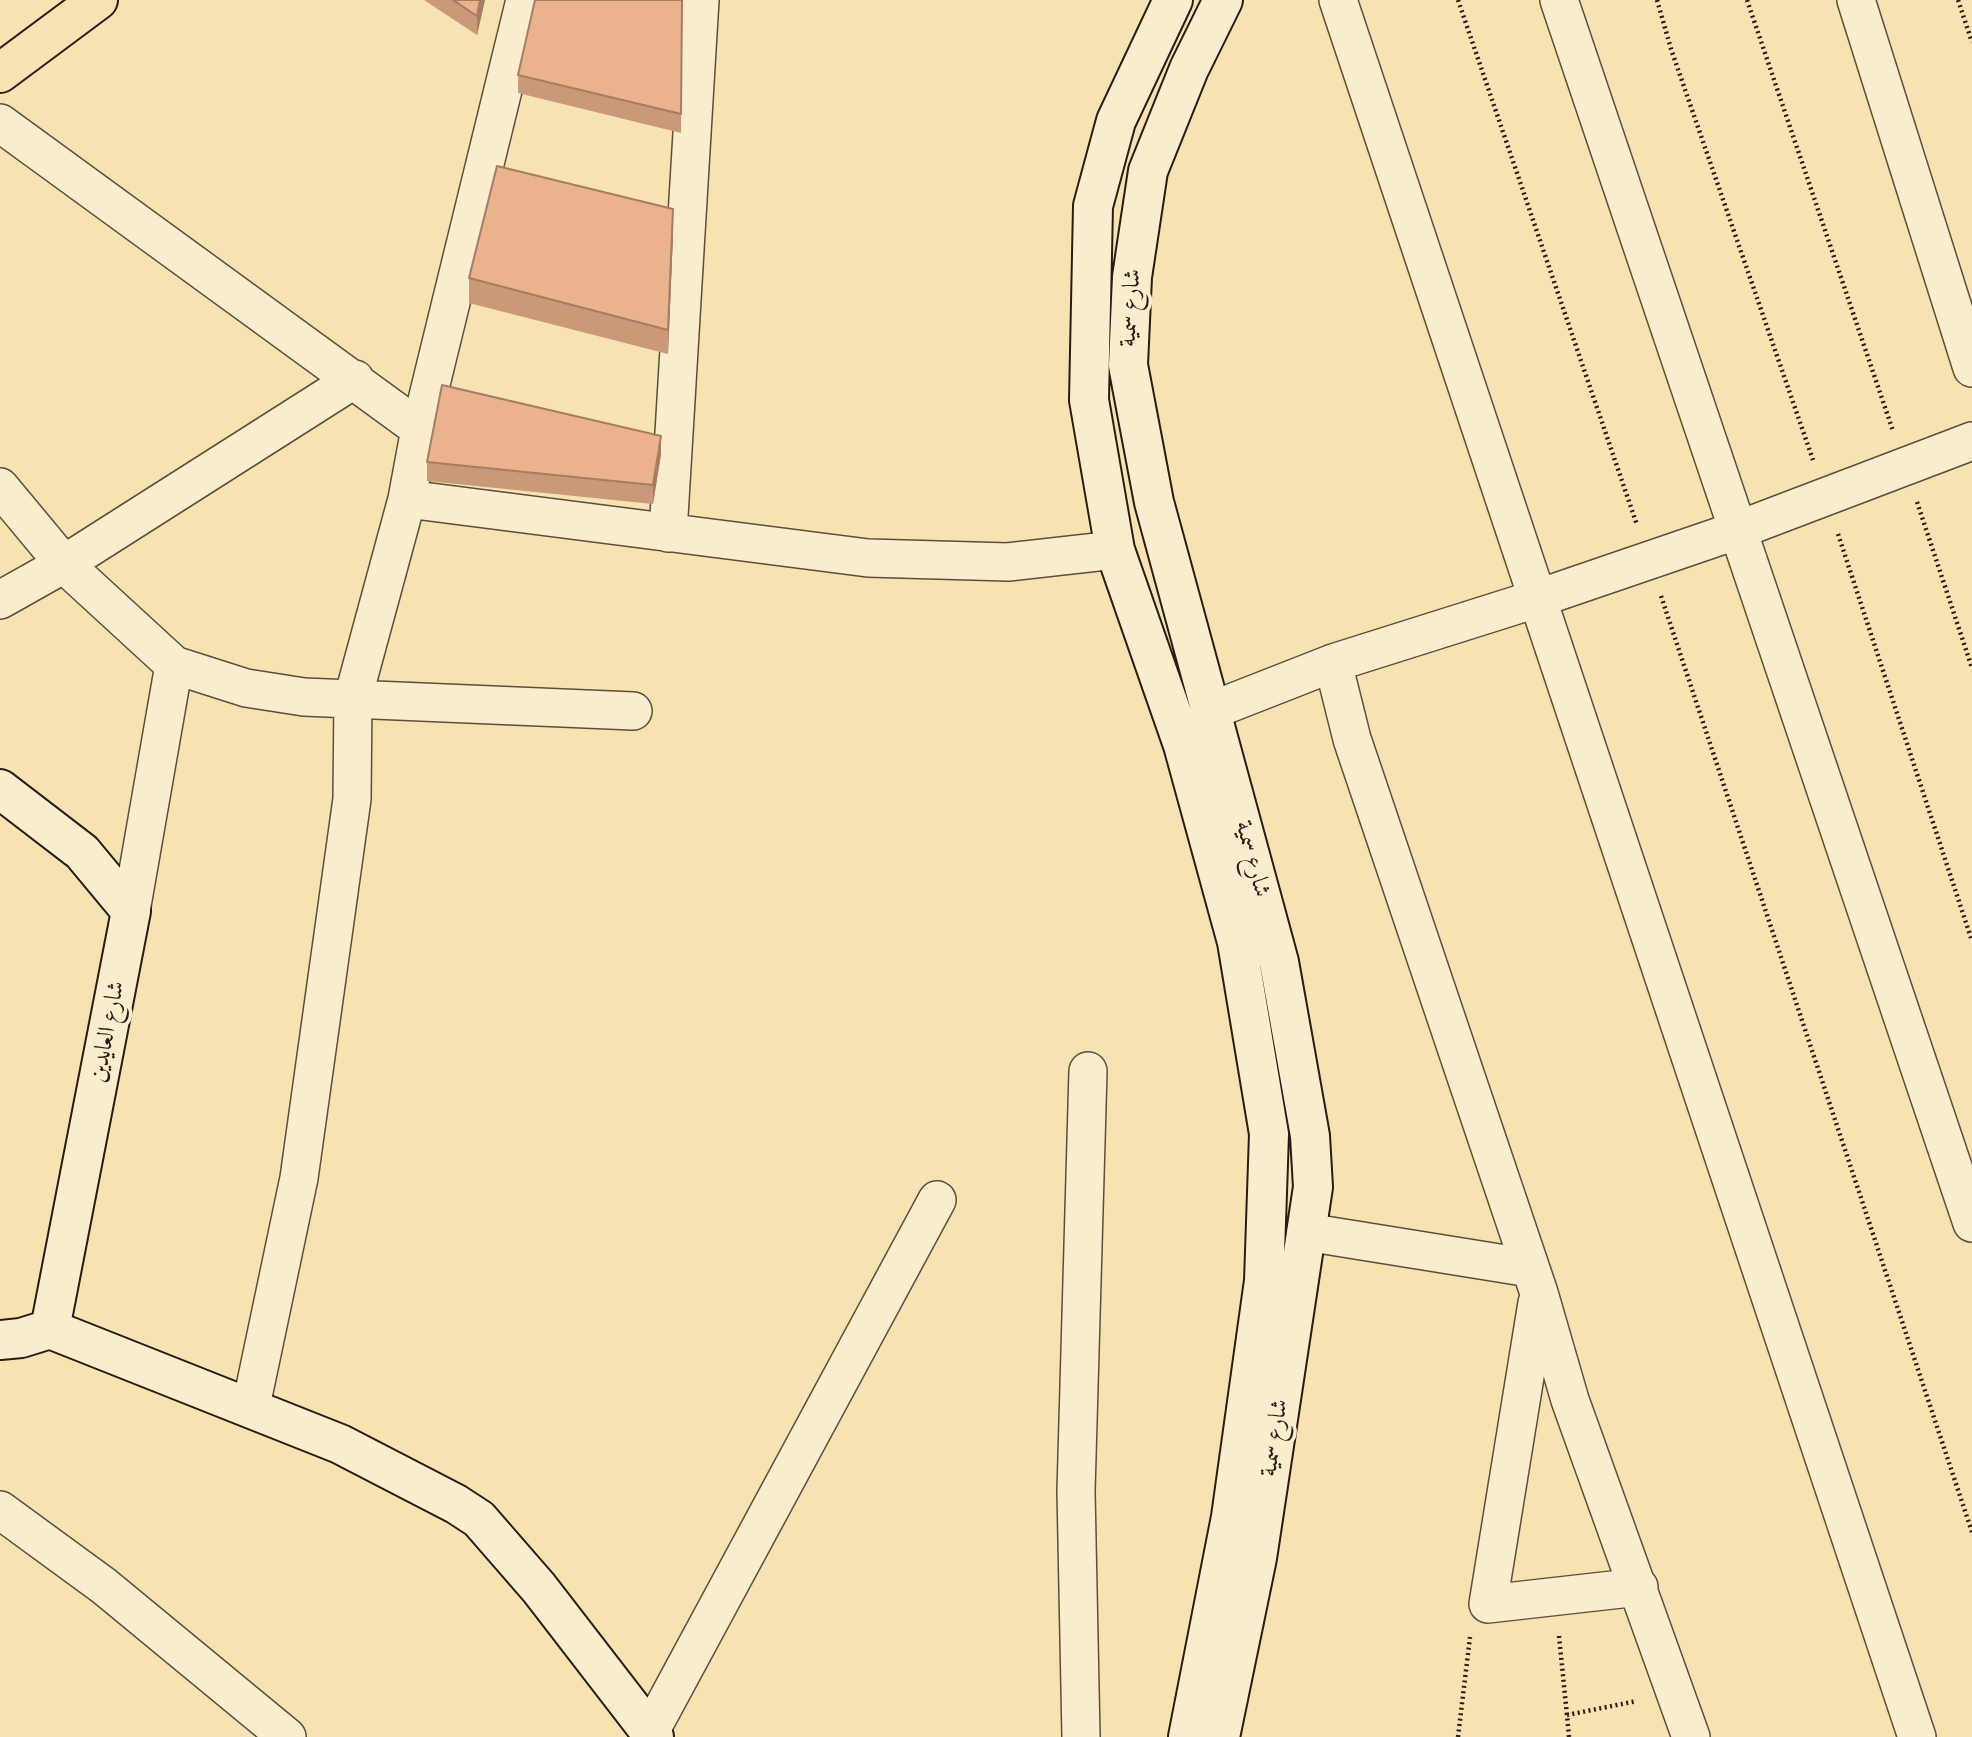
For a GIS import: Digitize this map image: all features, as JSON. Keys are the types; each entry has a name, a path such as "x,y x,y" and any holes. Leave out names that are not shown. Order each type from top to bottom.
{"highway":[{"path":"0,73 98,0"}],"street":[{"path":"251,1406 299,1178 352,799 353,698 407,499 419,429 525,0"},
{"path":"668,533 701,0"},
{"name":"شارع سمية","path":"1173,0 1116,121 1093,206 1089,400 1115,550 1184,745 1237,942 1269,1134 1264,1281 1231,1517 1188,1737"},
{"name":"شارع سمية","path":"1220,1737 1256,1558 1313,1187 1310,1136 1279,962 1213,710 1154,502 1128,365 1132,277 1148,171 1189,69 1223,0"},
{"path":"1338,0 1917,1737"},
{"path":"1559,0 1972,1223"},
{"path":"1856,0 1972,368"},
{"path":"0,123 355,379 419,429"},
{"path":"0,600 64,564 355,379"},
{"path":"1213,710 1332,663 1539,598 1738,530 1972,441"},
{"path":"0,487 64,564 174,665 246,688 304,697 633,710"},
{"path":"407,499 867,558 1008,562 1115,550"},
{"path":"1332,663 1352,739 1534,1280 1570,1399 1639,1587 1690,1737"},
{"path":"131,911 174,665"},
{"path":"0,789 82,852 131,911"},
{"name":"شارع العايدين","path":"50,1329 131,911"},
{"path":"1081,1737 1076,1491 1088,1072"},
{"path":"0,1340 21,1338 50,1329 251,1406 411,1478 479,1519 539,1588 652,1734 937,1200"},
{"path":"1306,1232 1534,1280"},
{"path":"1534,1280 1488,1604 1639,1587"},
{"path":"0,1510 104,1586 287,1737"}],"path":[{"path":"1458,0 1649,561 1927,1405 1972,1532"},
{"path":"1747,0 1972,668"},
{"path":"1958,0 1972,41"},
{"path":"1554,1597 1569,1737"},
{"path":"1458,1737 1472,1613 1488,1604"},
{"path":"1567,1715 1675,1692"}],"building":[{"path":"453,0 480,0 477,16"},
{"path":"535,0 682,0 681,114 518,75"},
{"path":"497,166 673,209 668,330 469,278"},
{"path":"442,385 661,436 653,485 427,462"}]}
